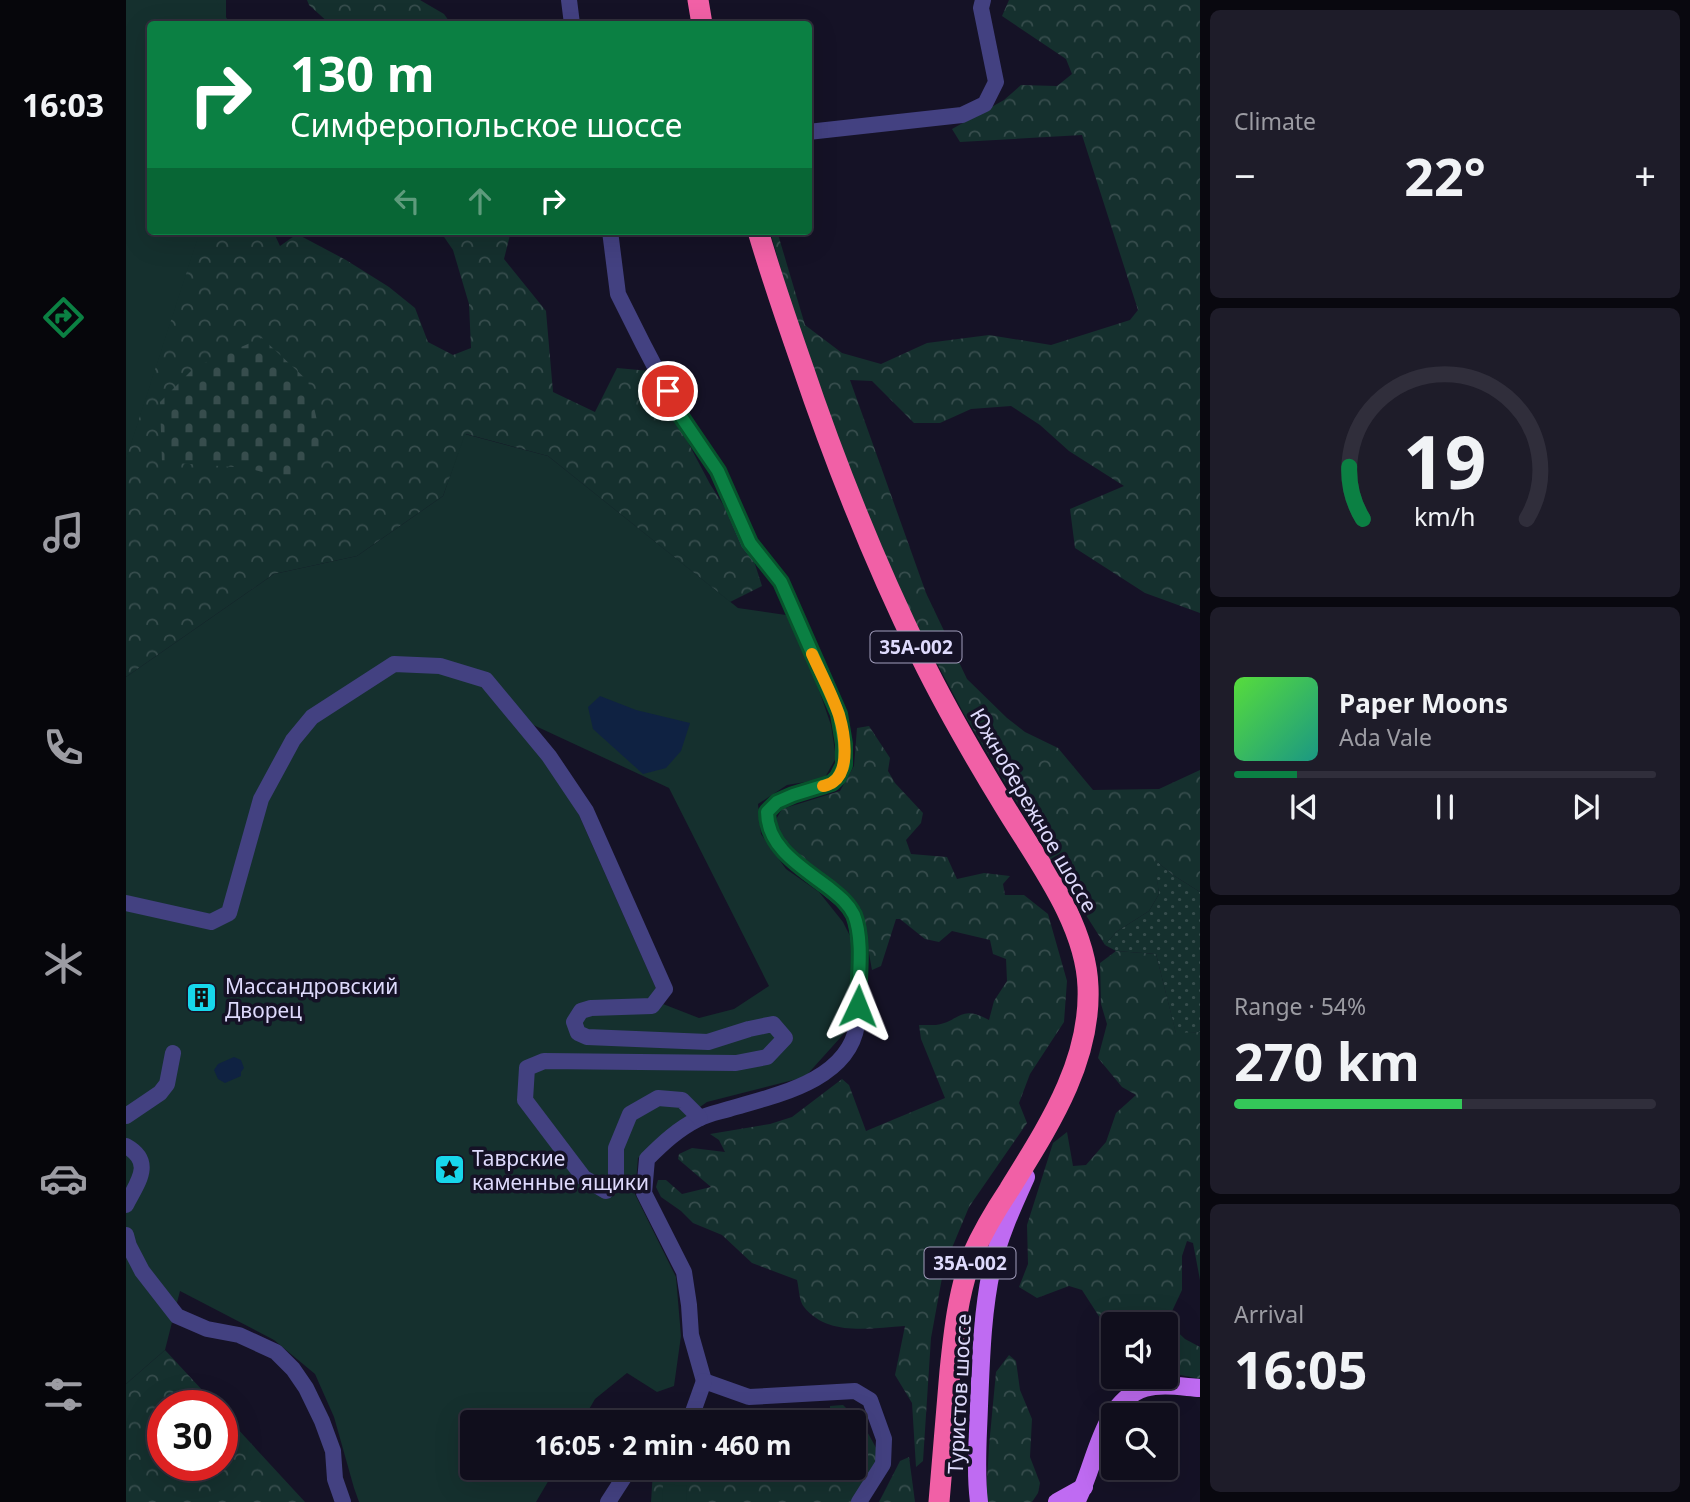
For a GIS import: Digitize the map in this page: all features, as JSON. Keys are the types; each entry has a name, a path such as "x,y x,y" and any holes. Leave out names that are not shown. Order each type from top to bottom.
{"highway":[{"path":"698,0 702,21"},
{"path":"708,0 712,21"},
{"name":"Южнобережное шоссе","path":"750,235 799,386 876,587 911,662 945,724 1055,908 1073,949 1077,969 1075,1024 1064,1069 1050,1099 979,1218 965,1248 953,1286 947,1325 932,1502"},
{"name":"Южнобережное шоссе","path":"759,235 769,271 817,407 878,568 961,733 1063,903 1082,947 1088,987 1088,1007 1081,1048 1072,1077 1046,1130 989,1222 973,1254 961,1289 954,1326 939,1502"}],"main road":[{"name":"Туристов шоссе","path":"979,1502 976,1463 985,1304 993,1265 1010,1210 1046,1130"},
{"path":"1057,1502 1080,1494 1103,1433 1111,1418 1129,1397 1147,1388 1160,1386 1200,1388"}],"street":[{"path":"569,0 572,21"},
{"path":"812,132 961,115 985,104 996,82 981,8 983,0"},
{"path":"611,235 618,294 680,415 718,471 750,543 781,582 839,714 844,765 838,777 832,783 777,802 767,812 767,824 774,840 787,855 845,901 854,916 859,940 857,1025 849,1049 822,1076 772,1097 700,1118 671,1135 647,1158 644,1193 684,1272 691,1335 704,1381 694,1410"},
{"path":"126,903 211,922 229,913 261,799 293,740 312,717 394,664 440,666 486,680 549,756 586,811 665,989 652,1006 591,1008 581,1011 574,1022 578,1033 587,1037 708,1042 773,1024 786,1038 767,1057 736,1063 544,1060 527,1068 525,1100 584,1178 606,1191 616,1178 616,1148 630,1114 658,1098 682,1100 700,1118"},
{"path":"126,1116 160,1093 167,1084 173,1053"},
{"path":"126,1146 135,1151 142,1161 141,1176 126,1205"},
{"path":"126,1235 142,1271 177,1316 207,1328 239,1335 276,1352 293,1369 306,1388 326,1431 333,1451 335,1479 343,1502"},
{"path":"704,1381 749,1397 855,1391 870,1400 884,1439 884,1464 859,1502"},
{"path":"608,1502 622,1480"}],"green space":[{"path":"126,0 226,0 226,21 147,21 147,235 275,235 280,246 299,235 389,287 415,308 428,342 453,355 471,348 469,304 453,250 443,235 510,235 504,259 546,311 553,392 595,412 617,368 650,371 754,561 762,586 730,602 548,456 466,434 443,496 357,556 274,574 126,677"},
{"path":"126,0 216,0 228,21 147,21 147,235 199,235 126,459"},
{"path":"307,0 420,0 444,14 449,21 327,21"},
{"path":"1009,0 1200,0 1200,613 1145,593 1075,548 1070,509 1124,486 1069,451 1040,425 1011,406 971,409 940,423 914,423 872,381 850,380 926,593 967,679 1025,732 1058,748 1093,790 1159,789 1200,770 1200,892 1155,860 1159,894 1149,911 1116,932 1105,945 964,714 882,560 798,330 771,235 778,235 805,325 842,353 881,364 927,343 989,335 1051,345 1130,320 1138,310 1082,135 960,142 952,129 1004,100 1021,85 1057,86 1072,74 1066,59 1002,16"},
{"path":"262,338 308,381 323,447 292,480 248,468 162,462 160,402 195,367"},
{"path":"465,434 548,456 738,608 786,615 811,667 831,725 836,758 824,779 787,785 758,804 761,834 786,869 819,892 843,922 853,942 849,1028 805,1077 707,1102 676,1124 638,1158 635,1194 676,1277 681,1336 674,1386 657,1392 627,1373 595,1399 589,1410 460,1410 460,1480 549,1480 536,1502 359,1502 334,1417 315,1374 274,1340 180,1291 165,1350 126,1384 126,677 274,574 357,556 443,496","holes":["529,723 669,788 769,986 734,1009 699,1018 663,1004 567,788"]},
{"path":"869,726 890,758 888,771 895,783 923,813 921,823 906,840 911,854 947,857 957,879 984,873 1010,876 1003,884 1005,895 1024,895 1048,914 1067,981 1064,1022 1030,1074 1019,1103 1027,1123 969,1207 944,1267 931,1338 923,1461 916,1467 912,1403 895,1375 905,1326 864,1329 838,1327 814,1317 804,1307 797,1280 752,1263 722,1235 693,1223 661,1197 656,1187 658,1180 666,1180 682,1194 711,1187 678,1159 679,1154 692,1148 725,1152 719,1140 710,1134 770,1124 792,1117 842,1079 849,1085 866,1131 945,1098 921,1039 919,1025 944,1023 966,1013 989,1020 994,1001 1007,981 1006,959 993,954 990,940 952,931 939,942 925,939 900,919 896,919 881,966 872,970 861,909 839,887 787,850 774,823 782,809 840,791 854,766 857,728"},
{"path":"1154,859 1200,892 1200,1032 1176,1034 1156,954 1116,951 1105,945 1116,932 1149,911 1159,894"},
{"path":"1116,951 1156,954 1176,1033 1200,1032 1200,1280 1193,1243 1187,1241 1182,1256 1182,1290 1172,1312 1101,1312 1101,1319 1082,1290 1069,1286 1037,1298 1019,1287 1028,1264 1027,1225 1053,1143 1067,1132 1073,1166 1086,1165 1106,1142 1116,1113 1136,1095 1122,1087 1098,1058 1107,1024 1101,1004 1100,963"},
{"path":"1178,1332 1200,1347 1200,1379 1178,1374"},
{"path":"165,1350 202,1390 147,1390 147,1481 238,1481 238,1429 305,1502 126,1502 126,1384"},
{"path":"1009,1355 1016,1361 1020,1390 1032,1419 1030,1457 1040,1483 1032,1502 988,1502 986,1498 996,1372"},
{"path":"843,1405 848,1410 830,1410 830,1406"},
{"path":"866,1430 880,1455 866,1478"},
{"path":"909,1457 915,1502 879,1502 900,1461"},
{"path":"652,1480 865,1480 851,1502 651,1502"},
{"path":"663,1484 687,1486 686,1502 662,1502"}],"water":[{"path":"600,696 636,710 690,723 681,751 666,768 643,774 593,729 588,707"},
{"path":"234,1057 241,1060 244,1068 241,1076 225,1083 218,1079 214,1070 218,1064"}],"slow traffic":[{"path":"812,654 839,714 844,744 844,765 838,777 823,786"}],"place":[{"name":"Массандровский Дворец","path":"202,998"},
{"name":"Таврские каменные ящики","path":"449,1170"}],"route":[{"path":"668,391 680,415 718,471 750,543 781,582 839,714 844,765 838,777 832,783 777,802 767,812 767,824 774,840 787,855 845,901 854,916 859,940 858,1006"}]}
